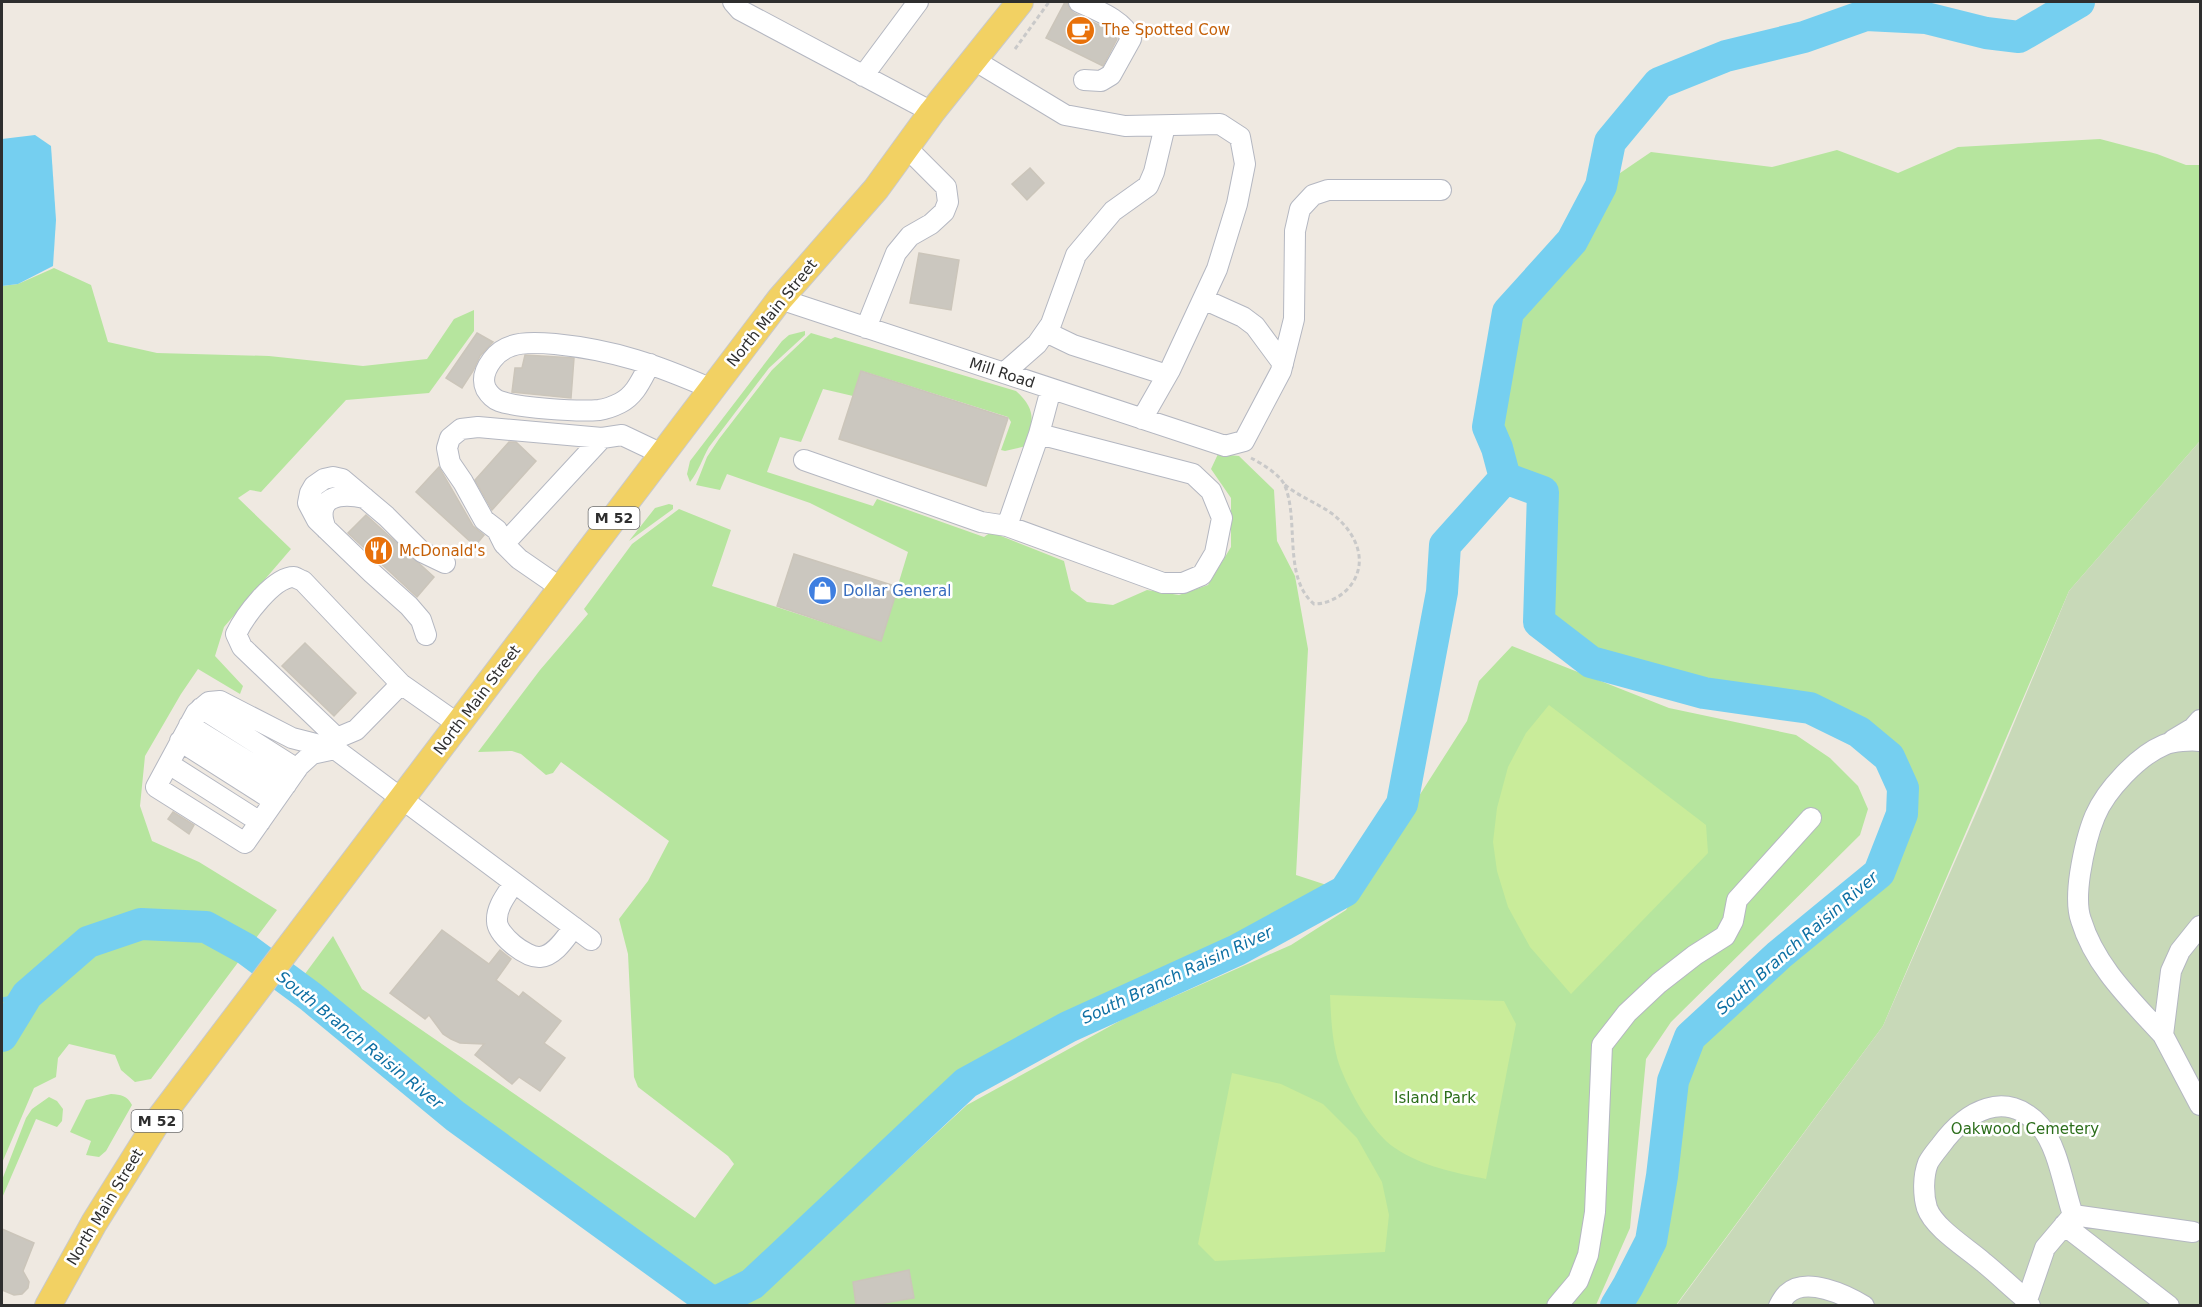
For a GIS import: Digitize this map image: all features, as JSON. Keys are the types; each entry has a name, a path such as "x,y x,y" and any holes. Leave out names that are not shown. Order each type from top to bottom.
{"main road":[{"name":"North Main Street","path":"48,1305 94,1223 152,1129 238,1012 780,299 876,189 932,112 1020,2"}],"street":[{"path":"733,2 740,10 932,112"},
{"path":"862,76 918,2"},
{"path":"1079,2 1105,14 1128,32 1131,39 1111,75 1101,81 1084,80"},
{"path":"974,60 1065,115 1125,126 1220,124 1240,137 1245,164 1237,204 1216,269 1167,375 1142,419"},
{"path":"1004,373 1038,344 1046,332 1076,255 1113,211 1148,186 1154,172 1165,126"},
{"path":"866,328 896,253 910,236 931,224 945,212 948,202 946,187 906,147"},
{"path":"1232,444 1244,441 1281,371 1294,319 1295,231 1300,209 1313,195 1328,190 1441,190"},
{"name":"Mill Road","path":"780,299 1142,419 1232,444"},
{"path":"1203,299 1244,317 1254,326 1283,364"},
{"path":"1046,332 1073,345 1167,375"},
{"path":"650,364 636,390 623,402 602,410 583,411 511,404 496,400 487,391 484,381 486,368 496,355 509,347 527,342 592,348 650,364 712,389"},
{"path":"1007,526 1039,434 1051,389"},
{"path":"561,588 519,560 504,544 498,530 484,520 450,463 447,448 450,438 461,429 478,426 602,438 622,435 662,454"},
{"path":"804,460 981,522 1007,526 1163,583 1183,583 1202,575 1215,553 1222,518 1211,491 1193,474 1039,434"},
{"path":"504,544 602,438"},
{"path":"426,635 421,620 410,606 317,520 308,503 310,493 314,486 324,479 333,477 342,479 422,552 445,563"},
{"path":"458,724 401,684 303,581 294,577 278,582 243,619 236,634 242,647 336,743 401,800 591,940"},
{"path":"336,743 292,738 220,701 209,702 201,708 185,733 156,787 245,843 297,769 312,754 336,743 356,730 401,684"},
{"path":"201,708 297,769"},
{"path":"2200,720 2193,728 2135,765 2115,784 2095,815 2083,853 2078,886 2080,917 2091,948 2113,980 2163,1035 2200,1105"},
{"path":"185,733 286,785"},
{"path":"185,733 274,801"},
{"path":"2165,744 2200,741"},
{"path":"1557,1305 1578,1281 1588,1255 1595,1212 1602,1045 1627,1013 1659,983 1695,955 1725,936 1733,921 1737,900 1811,818"},
{"path":"514,883 499,907 496,922 506,939 526,954 541,957 556,950 574,927"},
{"path":"2163,1035 2171,971 2180,951 2200,926"},
{"path":"2068,1220 2045,1248 2028,1304 1945,1233 1927,1210 1924,1185 1928,1163 1950,1132 1975,1113 2000,1105 2018,1108 2040,1126 2056,1157 2068,1220 2168,1305"},
{"path":"2068,1220 2198,1230"},
{"path":"1779,1305 1788,1292 1802,1288 1825,1288 1864,1305"}],"path":[{"path":"1014,49 1048,2"},
{"path":"1232,444 1261,463 1283,483 1294,493 1334,515 1358,545 1359,561 1353,584 1342,594 1324,604 1314,604 1304,595 1291,538 1291,512 1283,483"}],"green space":[{"path":"2100,139 2157,154 2186,165 2200,165 2200,441 2069,591 1883,1026 1676,1305 1616,1305 1651,1241 1673,1081 1690,1037 1879,873 1902,814 1903,788 1889,757 1859,732 1810,708 1704,693 1591,662 1539,622 1543,492 1505,478 1497,448 1488,427 1508,312 1572,241 1601,186 1651,152 1772,167 1837,150 1898,173 1958,147"},
{"path":"54,268 91,285 108,342 157,353 269,356 363,366 427,359 454,319 474,310 474,331 429,393 346,400 261,492 250,490 238,498 291,549 224,627 215,656 243,686 240,694 198,669 145,756 140,806 152,841 199,862 277,910 151,1079 135,1082 121,1070 115,1055 69,1044 58,1058 56,1077 34,1088 2,1163 2,286 18,284"},
{"path":"805,331 805,335 769,368 709,447 690,482 687,474 690,461 782,341 789,335"},
{"path":"811,333 831,339 835,337 1016,391 1027,404 1032,416 1026,446 1001,450 1011,422 1008,417 862,371 853,396 823,389 801,442 780,437 767,472 873,506 877,499 984,537 991,532 1064,561 1071,590 1087,602 1113,605 1147,590 1179,595 1208,585 1231,547 1231,498 1211,469 1218,454 1239,456 1274,490 1277,541 1295,576 1308,649 1296,875 1345,891 1237,950 1068,1027 966,1083 752,1284 714,1303 455,1116 296,986 333,936 362,989 695,1218 734,1164 728,1156 638,1087 634,1077 628,954 619,919 648,881 669,841 561,762 553,773 546,775 521,754 512,751 478,752 540,670 588,614 584,609 632,544 679,509 731,530 712,586 881,641 908,552 810,503 727,474 720,490 696,485 707,457 719,439 772,370"},
{"name":"Oakwood Cemetery","path":"2200,441 2200,1305 1676,1306 1883,1026 1987,788 2069,591"},
{"path":"673,505 673,509 629,541 655,508"},
{"name":"Island Park","path":"1512,646 1669,708 1796,735 1830,758 1858,786 1868,809 1860,835 1671,1022 1646,1059 1630,1228 1596,1305 744,1306 763,1293 967,1105 1125,1018 1291,945 1346,910 1467,721 1479,681"},
{"path":"1549,705 1706,825 1708,853 1571,994 1530,947 1508,907 1497,871 1493,842 1497,808 1508,767 1526,733"},
{"path":"1330,995 1504,1001 1516,1024 1486,1179 1416,1160 1386,1141 1369,1122 1339,1064 1333,1039"},
{"path":"1232,1073 1281,1084 1323,1104 1357,1138 1382,1182 1389,1215 1385,1252 1215,1261 1198,1244"},
{"path":"111,1094 126,1097 132,1105 106,1151 99,1157 86,1155 91,1141 70,1132 86,1100"},
{"path":"49,1097 57,1101 63,1109 62,1121 57,1127 36,1119 2,1198 2,1180 26,1118 32,1109"}],"water":[{"path":"35,135 51,146 56,220 53,266 18,284 2,286 2,139"}],"building":[{"name":"The Spotted Cow","path":"1065,2 1074,13 1103,27 1117,39 1103,66 1046,38"},
{"path":"1030,168 1044,183 1027,200 1012,184"},
{"path":"919,253 959,260 951,310 910,303"},
{"path":"477,333 493,342 480,356 462,388 446,378"},
{"path":"525,355 574,358 571,398 512,392 515,368 522,368"},
{"path":"861,371 1008,418 986,486 839,439"},
{"path":"509,442 516,442 536,461 492,510 475,480"},
{"path":"439,467 473,526 484,535 475,546 416,492"},
{"name":"McDonald's","path":"366,515 434,577 417,597 348,533"},
{"path":"794,554 898,587 881,641 777,606"},
{"path":"305,643 356,693 334,716 282,666"},
{"path":"173,812 194,825 189,834 168,819"},
{"path":"442,930 489,964 500,950 511,959 496,980 519,997 523,992 561,1021 544,1043 565,1058 540,1091 519,1077 512,1084 475,1055 484,1044 460,1043 451,1039 443,1034 429,1015 425,1019 390,993"},
{"path":"2,1229 34,1243 23,1271 29,1282 28,1288 22,1294 14,1295 2,1290"},
{"path":"909,1270 914,1298 873,1305 856,1305 853,1282"}],"waterway":[{"name":"South Branch Raisin River","path":"1505,478 1497,448 1488,427 1508,312 1572,241 1601,186 1610,142 1659,83 1726,56 1804,37 1866,15 1926,18 1986,33 2019,37 2079,2"},
{"name":"South Branch Raisin River","path":"1505,478 1543,492 1539,622 1591,662 1704,693 1810,708 1859,732 1889,757 1903,788 1902,814 1879,873 1779,955 1690,1037 1673,1081 1662,1176 1651,1241 1616,1306"},
{"name":"South Branch Raisin River","path":"714,1303 752,1284 966,1083 1068,1027 1237,950 1345,891 1402,804 1442,592 1445,545 1505,478"},
{"name":"South Branch Raisin River","path":"2,1036 27,995 88,942 141,924 206,927 246,949 311,997 455,1116 717,1306"},
{"path":"2,1000 27,995"}],"place":[{"name":"The Spotted Cow","path":"1081,30"},
{"name":"McDonald's","path":"378,551"},
{"name":"Dollar General","path":"822,591"}]}
